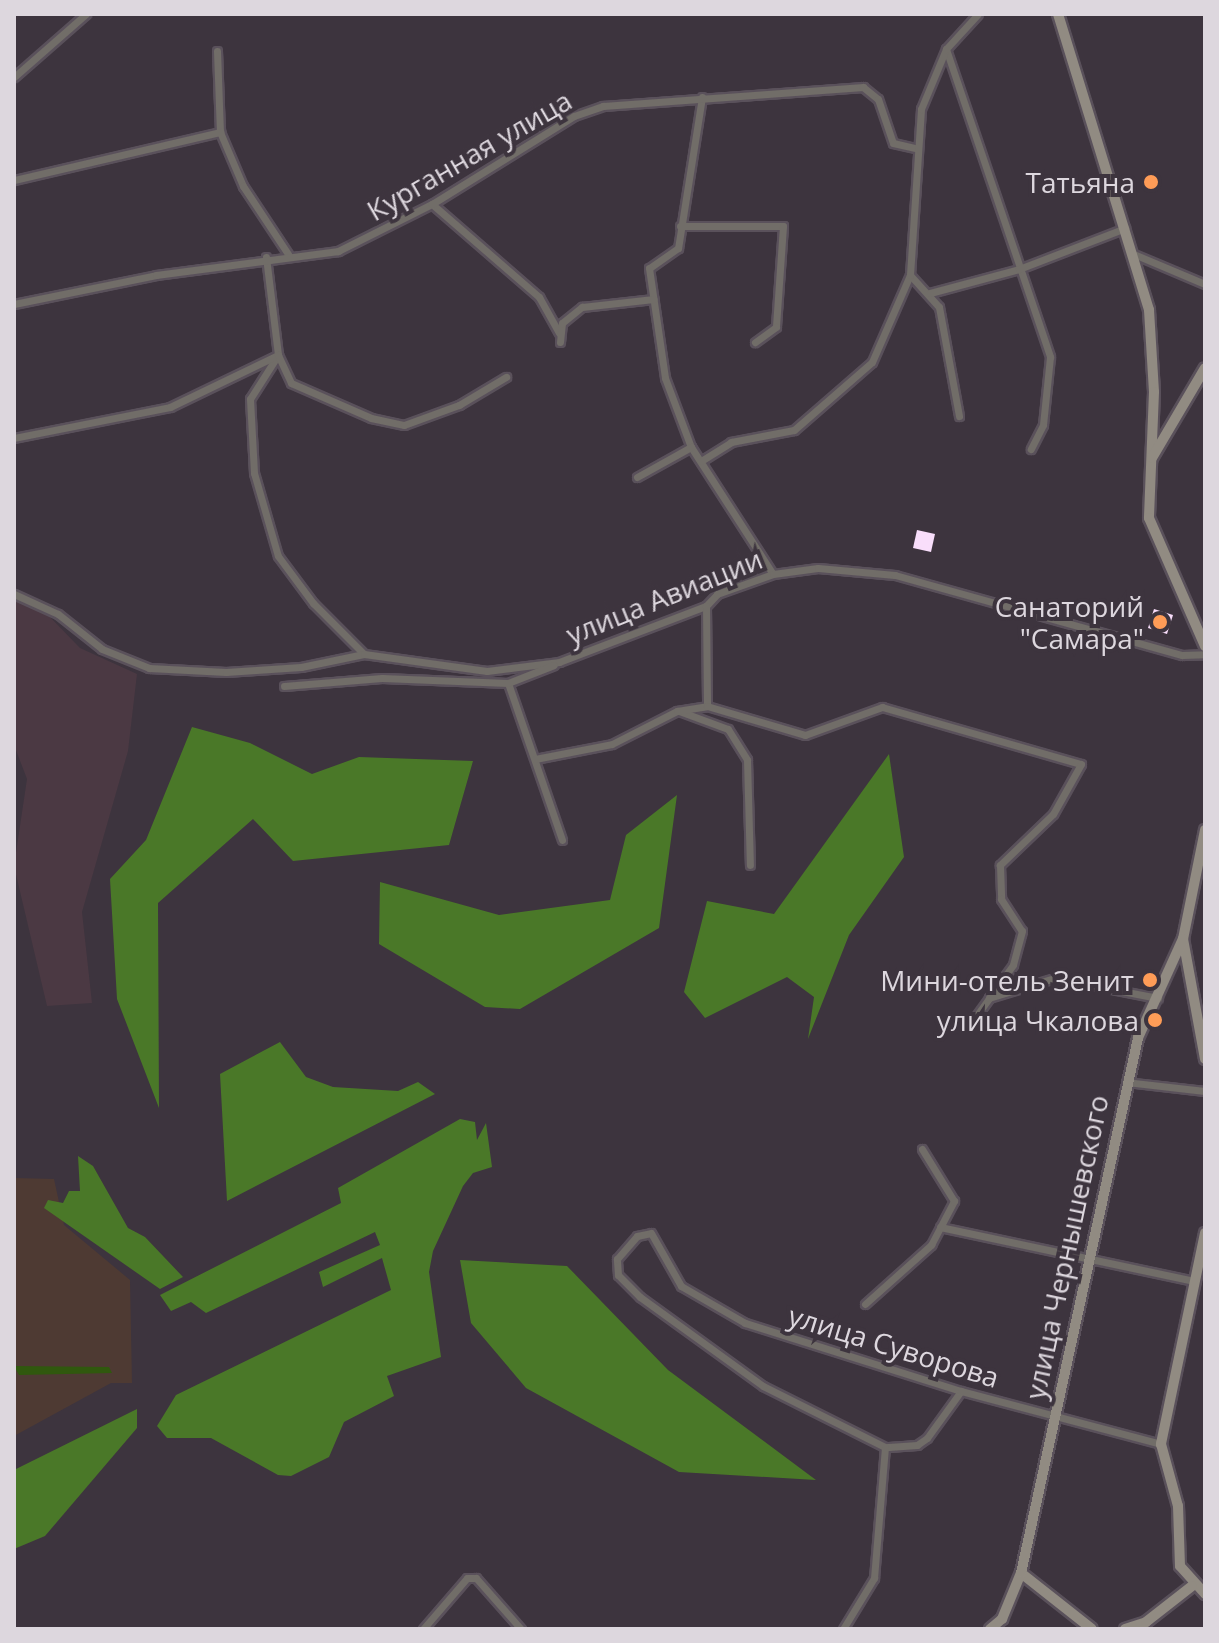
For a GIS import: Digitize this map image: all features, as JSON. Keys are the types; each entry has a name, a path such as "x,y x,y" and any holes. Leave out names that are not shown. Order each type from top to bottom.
{"street":[{"path":"14,77 86,14"},
{"path":"701,461 731,442 794,430 843,393 872,362 910,275 915,148 921,109 946,49 978,14"},
{"path":"1058,14 1136,255 1153,347 1149,518 1205,646"},
{"path":"946,49 1050,357 1043,425 1031,449"},
{"path":"217,51 220,132 243,186 288,254"},
{"name":"Курганная улица","path":"14,304 266,257 338,251 432,204 587,110 702,97 863,87 878,99 893,143 915,148"},
{"path":"702,97 678,248 651,262 665,378 691,447 773,574"},
{"path":"14,180 220,132"},
{"path":"432,204 539,297 560,337 568,315 582,307 654,299"},
{"path":"680,226 783,226 776,327 755,342"},
{"path":"930,293 1019,269 1127,227"},
{"path":"1136,255 1205,284"},
{"path":"266,257 281,373 291,383 371,418 404,425 459,405 506,377"},
{"path":"910,275 930,293 939,307 959,416"},
{"path":"14,438 170,407 278,355"},
{"path":"278,355 250,399 261,499 278,556 295,582 364,654"},
{"path":"1149,464 1205,368"},
{"path":"637,477 691,447"},
{"name":"улица Авиации","path":"284,686 382,678 508,683 706,606 717,594 773,574 818,568 895,575 1182,655 1205,654"},
{"name":"улица Авиации","path":"14,594 58,614 102,649 149,668 256,670 364,654 487,671 559,662"},
{"path":"706,606 707,706"},
{"path":"508,683 562,840"},
{"path":"535,759 612,744 677,711 707,706 805,735 882,707 1081,764 1053,814 1000,865 1001,899 1022,931 1013,965 974,1019"},
{"path":"677,711 728,729 747,760 750,865"},
{"path":"1205,830 1188,890 1183,939 1205,1059"},
{"name":"улица Чернышевского","path":"990,1629 1002,1619 1021,1573 1138,1038 1160,998 1183,939"},
{"path":"989,998 1055,978 1160,998"},
{"path":"1126,1082 1205,1091"},
{"path":"865,1304 909,1270 940,1227 954,1201 922,1149"},
{"path":"940,1227 1195,1281"},
{"name":"улица Суворова","path":"885,1447 763,1386 640,1297 615,1267 637,1236 651,1233 681,1286 726,1315 961,1391 1161,1444"},
{"path":"1205,1233 1161,1444 1178,1506 1180,1566 1192,1586 1205,1594"},
{"path":"843,1629 874,1578 885,1447 917,1445 927,1438 961,1391"},
{"path":"1021,1573 1092,1629"},
{"path":"423,1629 467,1578 476,1578 521,1629"},
{"path":"1125,1629 1146,1622 1192,1586"}],"shaded area":[{"path":"14,600 49,616 80,648 137,674 128,751 82,912 92,1003 47,1006 14,866 27,779 14,745"},
{"path":"14,1178 54,1179 64,1225 130,1280 132,1383 111,1383 14,1436"}],"green space":[{"path":"192,727 250,743 312,774 359,757 473,761 449,845 293,861 253,819 158,903 159,1108 117,999 110,879 146,840"},
{"path":"889,754 904,857 849,935 808,1039 814,997 787,977 705,1018 684,992 707,901 774,914"},
{"path":"677,795 659,928 520,1009 485,1007 379,944 380,882 499,915 610,900 626,835"},
{"path":"280,1042 306,1077 333,1087 398,1091 418,1082 435,1094 227,1201 220,1074"},
{"path":"460,1119 475,1122 477,1140 486,1123 492,1167 473,1173 463,1186 433,1251 429,1272 441,1357 387,1376 394,1396 344,1422 329,1457 291,1476 278,1475 211,1438 167,1438 157,1426 176,1395 391,1290 382,1258 323,1287 319,1272 380,1245 375,1232 206,1313 191,1302 171,1311 160,1295 341,1203 338,1188"},
{"path":"78,1156 93,1166 128,1228 145,1237 183,1277 160,1289 44,1208 48,1200 63,1203 69,1191 80,1191"},
{"path":"460,1260 567,1266 668,1370 816,1480 679,1472 526,1388 471,1323"},
{"path":"14,1366 109,1367 112,1373 19,1375"},
{"path":"137,1409 137,1428 45,1536 14,1549 14,1470"}],"building":[{"path":"917,530 935,534 931,552 913,548"},
{"name":"Санаторий \"Самара\"","path":"1154,609 1173,615 1167,634 1148,628"}],"place":[{"name":"Татьяна","path":"1151,182"},
{"name":"Санаторий \"Самара\"","path":"1160,622"},
{"name":"Мини-отель Зенит","path":"1150,980"},
{"name":"улица Чкалова","path":"1155,1020"}]}
